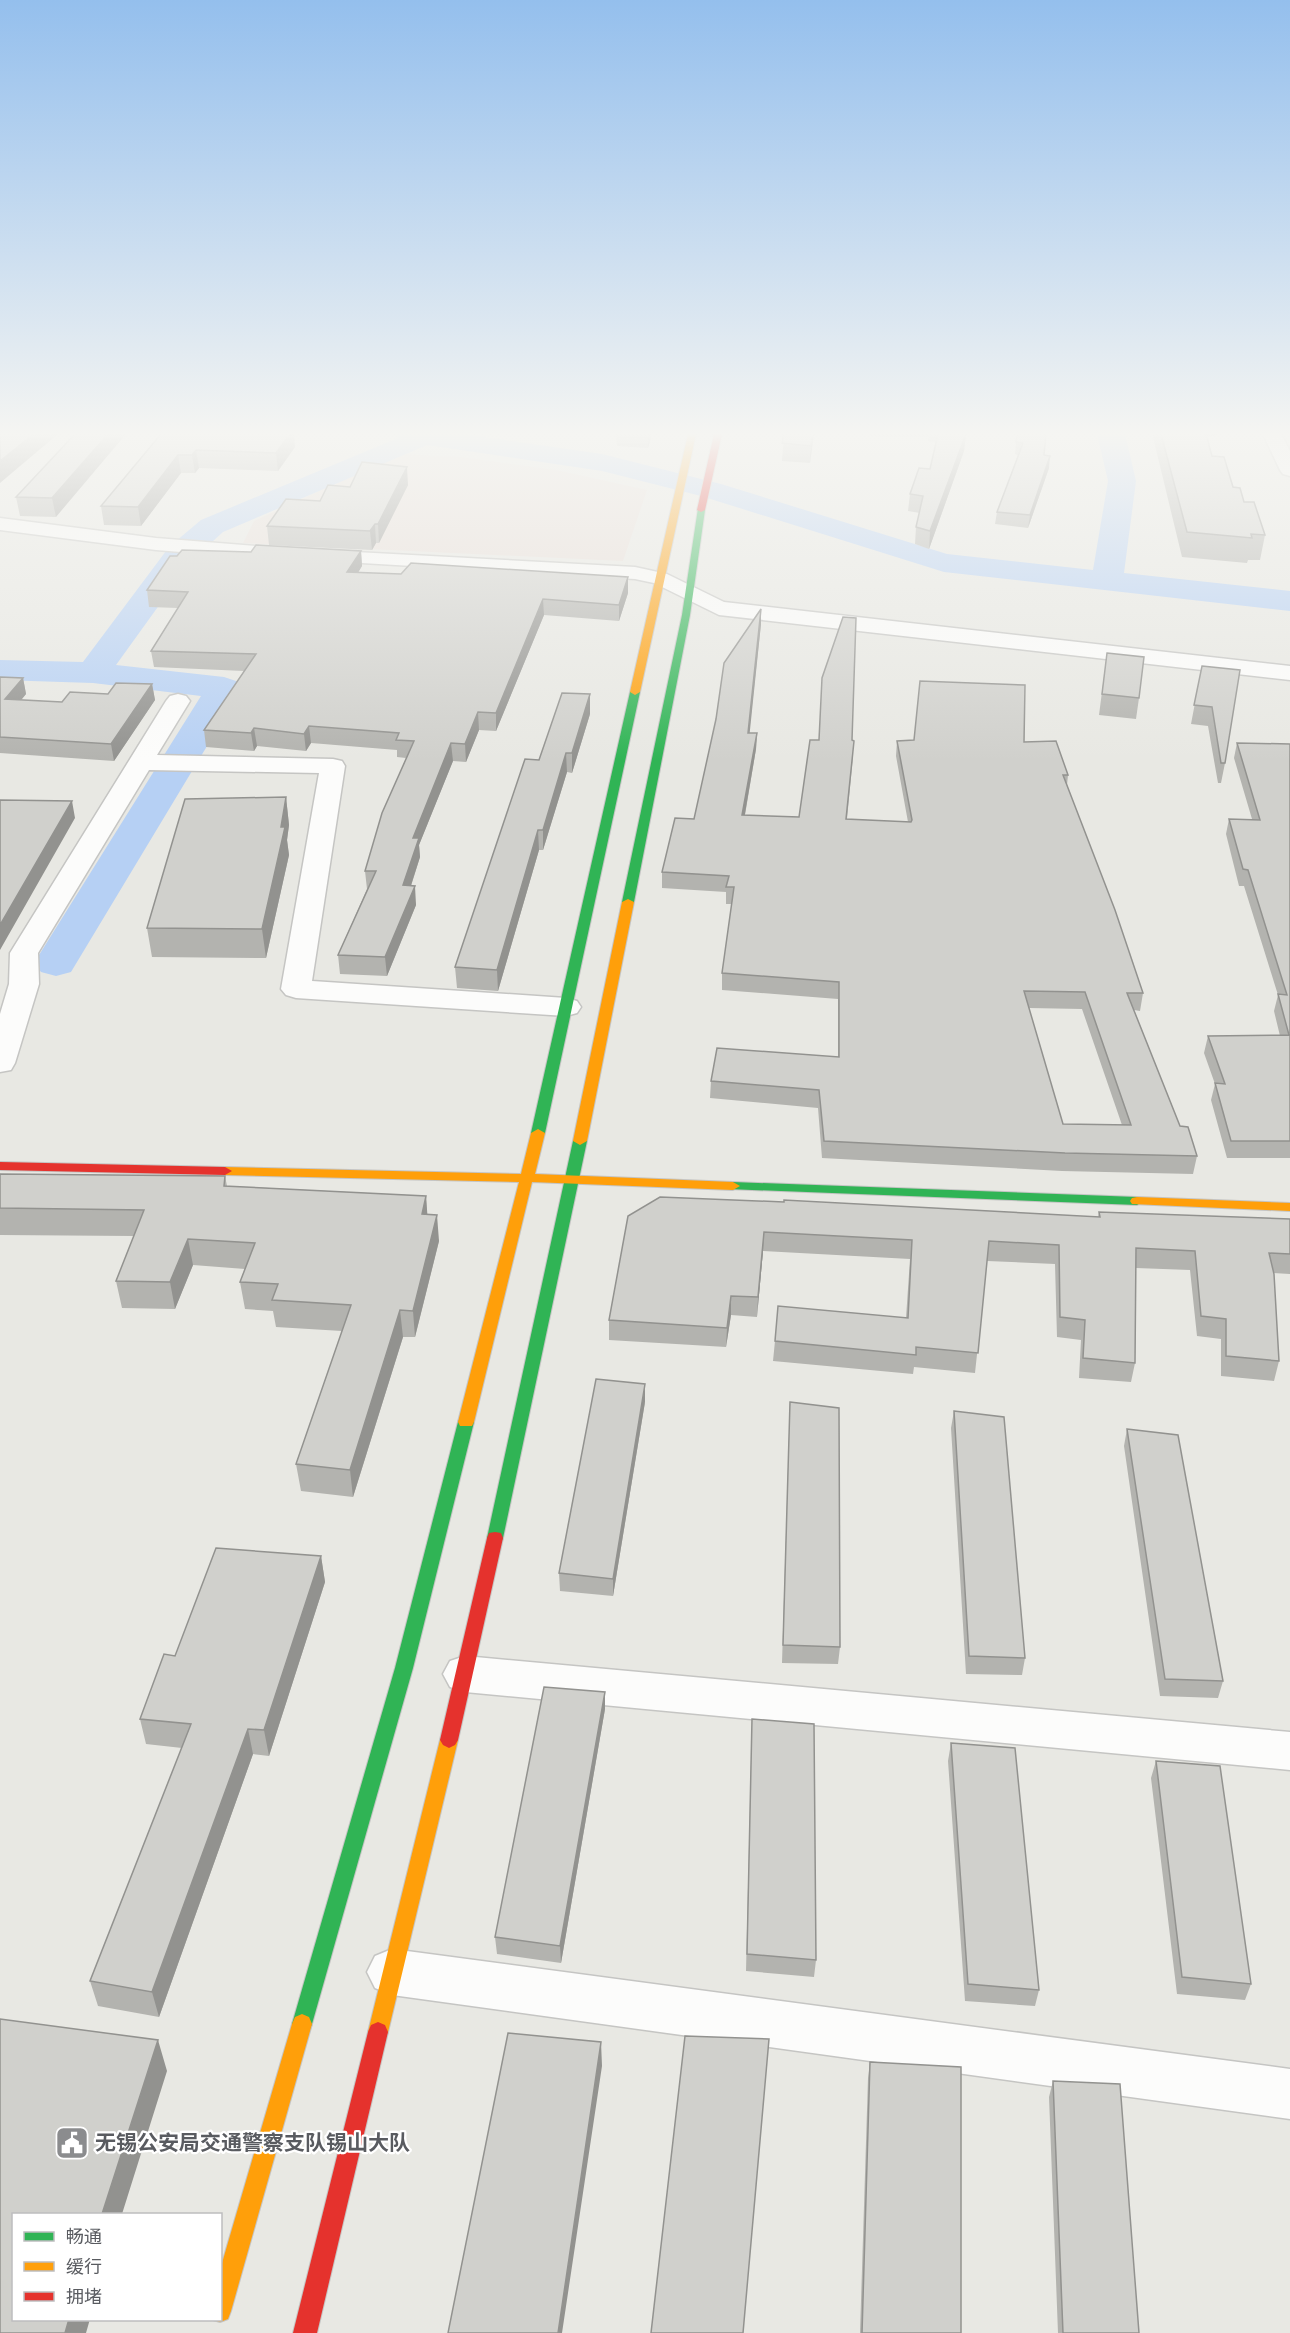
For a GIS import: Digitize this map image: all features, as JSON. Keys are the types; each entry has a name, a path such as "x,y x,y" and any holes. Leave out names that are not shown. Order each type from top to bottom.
{"main road":[{"path":"222,2304 404,1668 528,1178 668,543"},
{"path":"305,2333 465,1674 572,1181 684,626 696,543"},
{"path":"0,1166 528,1178 1290,1207"}],"street":[{"path":"147,543 229,551 635,573 660,578 719,608 1290,673"},
{"path":"689,591 1290,656"},
{"path":"0,1063 24,984 24,953 178,701"},
{"path":"140,762 333,766 296,989 566,1007"},
{"path":"465,1674 1290,1751"},
{"path":"392,1972 1290,2094"}],"shaded area":[{"path":"243,543 629,543 623,561"}],"building":[{"path":"256,545 361,551 347,572 401,574 411,563 628,577 619,605 543,599 496,713 478,712 465,744 451,743 413,838 419,838 403,885 415,886 385,957 338,955 376,871 365,871 382,813 414,741 396,740 399,733 309,726 304,734 254,728 251,733 204,730 256,654 151,651 188,592 147,590 170,556 177,556 182,550 251,552"},
{"path":"761,609 748,733 757,733 742,815 799,817 810,740 819,740 822,678 843,617 856,618 852,740 854,741 846,819 911,822 897,741 914,740 920,681 1025,685 1024,742 1056,741 1068,775 1063,775 1115,910 1143,993 1127,993 1180,1126 1188,1127 1197,1156 1065,1153 824,1141 819,1090 711,1081 717,1048 839,1057 839,982 722,973 734,887 726,887 729,876 662,872 675,818 694,819 716,719 724,663","holes":["1024,991 1085,992 1131,1125 1063,1124"]},
{"path":"1107,653 1144,657 1139,698 1102,694"},
{"path":"1202,666 1240,670 1225,763 1221,763 1212,707 1194,705"},
{"path":"0,677 23,678 5,699 62,702 70,692 108,694 116,683 152,684 111,744 0,737"},
{"path":"562,693 590,694 572,753 566,753 543,830 538,830 497,970 455,967 525,759 539,760"},
{"path":"1237,743 1290,744 1290,1141 1231,1141 1215,1083 1225,1084 1208,1036 1289,1035 1278,994 1287,995 1248,870 1243,869 1229,819 1260,820"},
{"path":"286,797 281,827 285,827 262,929 147,928 185,799"},
{"path":"0,800 72,801 0,925"},
{"path":"0,1174 225,1176 224,1186 426,1196 422,1214 437,1215 413,1311 400,1310 350,1470 296,1464 351,1305 272,1300 278,1284 240,1282 255,1243 188,1239 170,1282 116,1281 144,1210 0,1208"},
{"path":"660,1197 784,1202 784,1200 1100,1217 1099,1212 1290,1219 1290,1254 1269,1253 1274,1274 1279,1361 1226,1356 1226,1319 1201,1316 1195,1251 1136,1248 1135,1363 1083,1358 1085,1320 1060,1317 1059,1245 989,1241 978,1353 916,1347 916,1355 775,1341 778,1306 908,1318 912,1240 764,1232 758,1297 731,1296 727,1328 609,1320 628,1216"},
{"path":"596,1379 645,1384 613,1579 559,1573"},
{"path":"790,1402 839,1408 840,1647 783,1645"},
{"path":"954,1411 1004,1417 1025,1658 969,1656"},
{"path":"1127,1429 1178,1435 1223,1681 1165,1679"},
{"path":"216,1548 321,1556 264,1730 248,1729 152,1992 90,1981 191,1724 140,1719 164,1654 175,1656"},
{"path":"544,1687 605,1692 560,1946 495,1937"},
{"path":"752,1719 814,1724 816,1960 747,1954"},
{"path":"951,1743 1015,1748 1039,1990 968,1984"},
{"path":"1156,1761 1220,1766 1251,1984 1182,1977"},
{"name":"无锡公安局交通警察支队锡山大队","path":"0,2019 158,2040 102,2213 12,2213 12,2321 68,2321 65,2333 0,2333"},
{"path":"508,2033 601,2042 558,2333 448,2333"},
{"path":"685,2036 769,2039 743,2333 651,2333"},
{"path":"870,2062 961,2067 961,2333 862,2333"},
{"path":"1053,2081 1120,2084 1139,2333 1063,2333"}],"waterway":[{"path":"93,673 180,554 193,543"},
{"path":"880,543 944,563 1107,581"},
{"path":"1107,581 1113,543"},
{"path":"1107,581 1290,601"},
{"path":"0,670 93,673"},
{"path":"56,963 224,688 93,673"}],"traffic: fast":[{"path":"628,902 686,615 696,543"},
{"path":"538,1133 635,692"},
{"path":"495,1538 580,1141"},
{"path":"733,1186 1137,1201"},
{"path":"302,2024 404,1668 466,1422"}],"traffic: slow":[{"path":"635,692 668,543"},
{"path":"580,1141 628,902"},
{"path":"466,1422 538,1133"},
{"path":"225,1171 528,1178 733,1186"},
{"path":"1137,1201 1290,1207"},
{"path":"378,2032 449,1740"},
{"path":"222,2304 302,2024"}],"traffic: jam":[{"path":"0,1166 225,1171"},
{"path":"449,1740 495,1538"},
{"path":"305,2333 378,2032"}],"place":[{"name":"无锡公安局交通警察支队锡山大队","path":"72,2143"}]}
